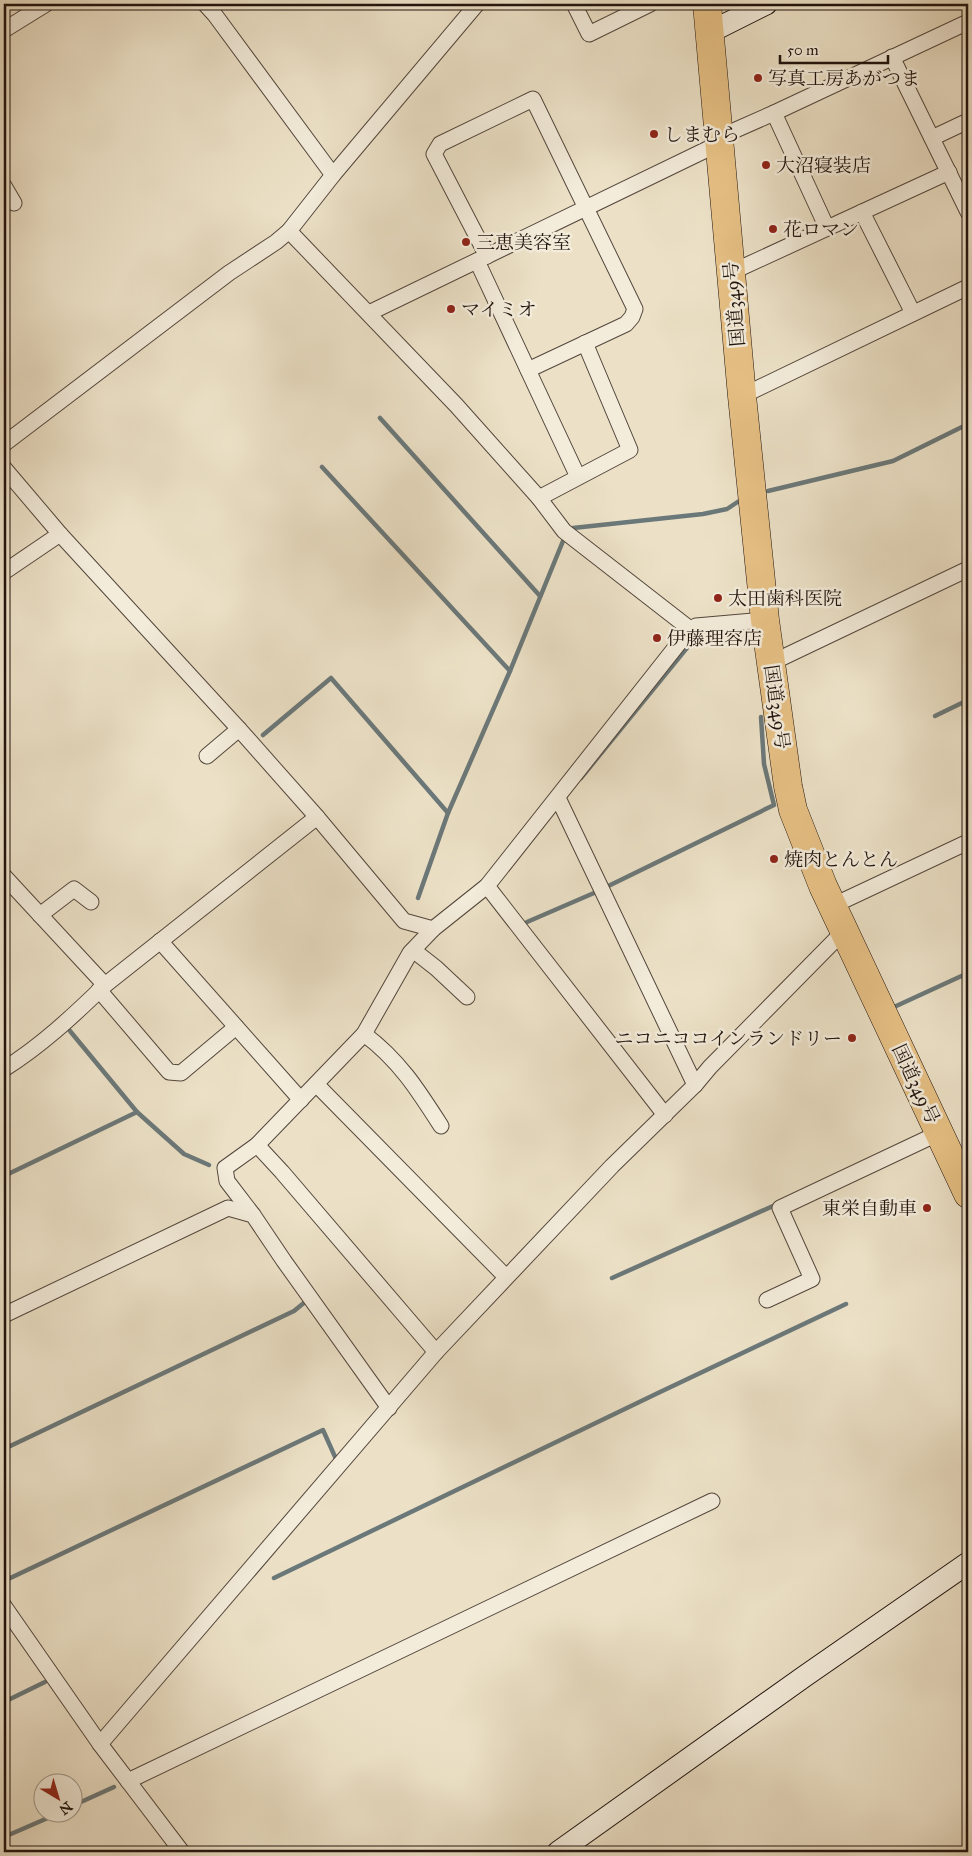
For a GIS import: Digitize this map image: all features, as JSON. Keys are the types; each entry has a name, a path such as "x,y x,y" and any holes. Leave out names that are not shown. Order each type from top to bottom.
{"highway":[{"name":"国道349号","path":"707,4 742,396 771,663 793,810 832,906 968,1194"}],"street":[{"path":"4,30 46,4"},
{"path":"205,4 333,175"},
{"path":"4,444 229,273 276,242 289,231 333,175 477,4"},
{"path":"574,4 589,34 650,4"},
{"path":"710,32 766,4"},
{"path":"370,313 718,144 732,132 968,22"},
{"path":"892,57 968,212"},
{"path":"528,370 626,324 632,317 634,309 533,99 440,144 434,154 482,258 528,370 578,477"},
{"path":"774,113 827,228"},
{"path":"932,138 968,121"},
{"path":"732,272 949,172"},
{"path":"4,186 14,203"},
{"path":"862,212 913,313"},
{"path":"289,231 340,285 370,313 456,405 539,498 564,531 690,628"},
{"path":"742,396 968,287"},
{"path":"539,498 630,450 585,343"},
{"path":"4,468 60,534 317,817 404,922 432,929"},
{"path":"4,572 60,534"},
{"path":"771,663 968,569"},
{"path":"389,1408 227,1181 225,1168 257,1145 364,1034 413,950 432,929 487,886 690,628 766,620"},
{"path":"207,756 239,729"},
{"path":"558,798 695,1085"},
{"path":"4,1069 79,1010 102,987 317,817"},
{"path":"832,906 968,842"},
{"path":"4,876 102,987 169,1072 181,1073 236,1027"},
{"path":"487,886 666,1115"},
{"path":"40,915 74,889 91,902"},
{"path":"100,1744 436,1352 612,1166 666,1115 710,1067 844,931"},
{"path":"160,941 301,1100"},
{"path":"413,950 436,968 467,997"},
{"path":"364,1034 381,1047 414,1082 441,1126"},
{"path":"316,1084 506,1277"},
{"path":"767,1300 812,1279 780,1208 939,1133"},
{"path":"257,1145 436,1352"},
{"path":"4,1315 228,1208 253,1215"},
{"path":"128,1781 712,1501"},
{"path":"558,1852 968,1563"},
{"path":"4,1606 100,1744 182,1852"}],"waterway":[{"path":"380,418 540,596"},
{"path":"768,491 893,461 968,424"},
{"path":"322,467 510,671"},
{"path":"573,528 703,514 727,509 739,501"},
{"path":"418,898 448,813 510,671 563,541"},
{"path":"581,778 695,638 755,630"},
{"path":"263,735 331,678 448,813"},
{"path":"935,716 968,700"},
{"path":"527,922 594,893 774,805 764,764 761,717"},
{"path":"894,1007 968,973"},
{"path":"70,1031 137,1112 184,1154 209,1165"},
{"path":"4,1176 137,1112"},
{"path":"612,1278 773,1206"},
{"path":"4,1449 294,1311 305,1302"},
{"path":"274,1578 846,1304"},
{"path":"4,1581 323,1430 336,1459"},
{"path":"4,1595 10,1604"},
{"path":"4,1702 45,1682"},
{"path":"82,1801 114,1787"},
{"path":"4,1837 34,1824"}],"place":[{"name":"写真工房あがつま","path":"758,78"},
{"name":"しまむら","path":"654,134"},
{"name":"大沼寝装店","path":"766,165"},
{"name":"花ロマン","path":"773,229"},
{"name":"三恵美容室","path":"466,242"},
{"name":"マイミオ","path":"451,309"},
{"name":"太田歯科医院","path":"718,598"},
{"name":"伊藤理容店","path":"657,638"},
{"name":"焼肉とんとん","path":"774,859"},
{"name":"ニコニココインランドリー","path":"852,1038"},
{"name":"東栄自動車","path":"927,1208"}]}
